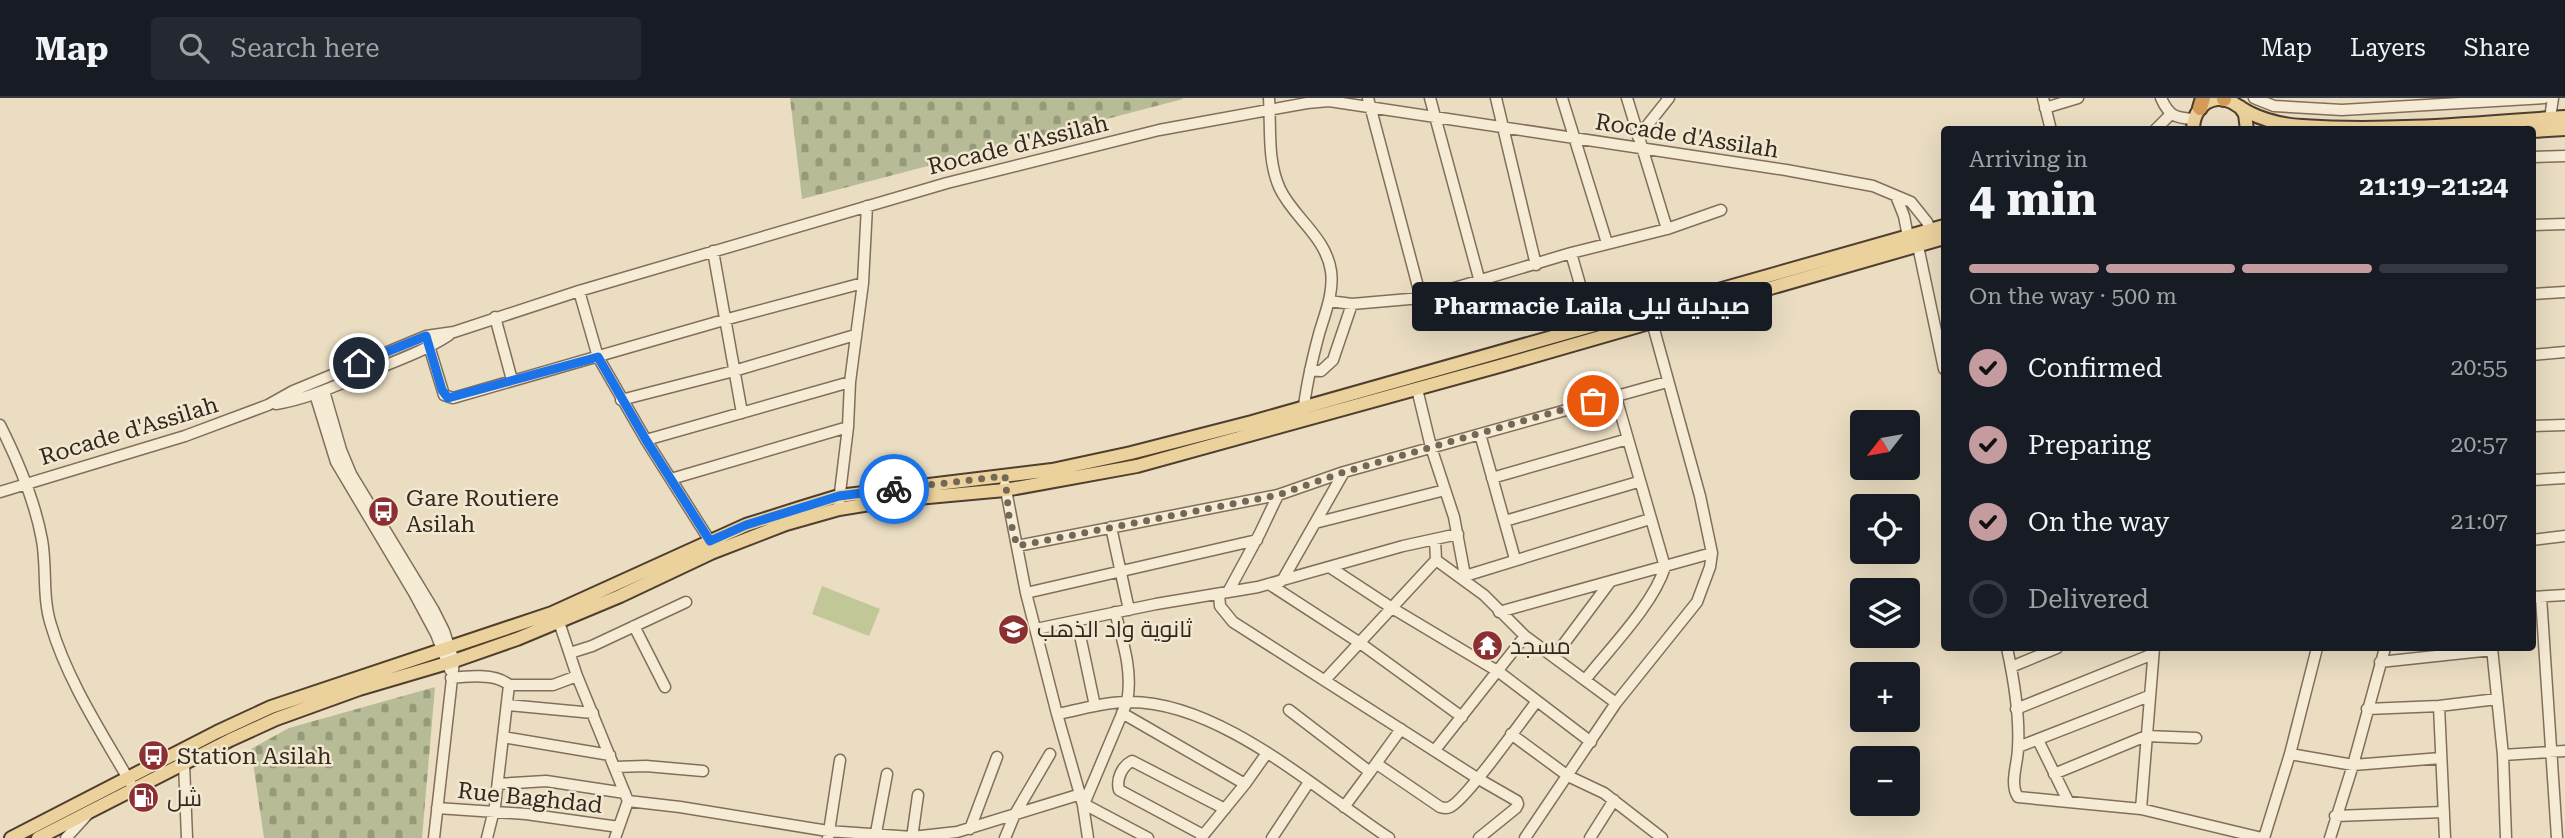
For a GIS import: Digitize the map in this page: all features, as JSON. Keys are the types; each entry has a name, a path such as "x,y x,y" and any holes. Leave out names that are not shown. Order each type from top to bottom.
{"main road":[{"path":"2231,101 2245,114 2246,126"},
{"path":"2195,118 2207,102 2231,101 2269,121 2298,126"},
{"path":"2477,126 2565,117"},
{"path":"2536,131 2565,130"},
{"path":"11,838 108,788 184,764 288,714 359,689 451,669 711,553 839,502 1005,490 1137,466 1652,322 1939,234"},
{"path":"38,838 91,810 130,783 271,707 552,613 746,525 839,502 1052,470 1107,459 1303,408 1592,326 1912,244"}],"street":[{"path":"1430,98 1480,282"},
{"path":"1496,98 1536,265"},
{"path":"1562,98 1607,243"},
{"path":"1627,98 1667,229"},
{"path":"1638,136 1669,98"},
{"path":"2050,126 2044,103 2078,98"},
{"path":"2161,98 2170,115 2176,118 2195,118"},
{"path":"2254,98 2274,106 2342,110 2415,101 2544,98"},
{"path":"2550,118 2553,98"},
{"path":"1270,103 1275,174 1281,190 1317,239 1331,270 1329,301 1310,370 1302,421"},
{"name":"Rocade d'Assilah","path":"268,405 296,401 319,393 430,347 454,332 579,291 867,206 1063,152 1270,103 1370,103 1435,117 1873,186 1911,202 1939,234"},
{"path":"1370,103 1421,298"},
{"path":"2159,126 2170,115"},
{"path":"2536,157 2565,156"},
{"path":"1896,195 1912,244 1941,357"},
{"path":"839,502 855,335 863,283 867,206"},
{"path":"1329,301 1352,304 1421,298 1571,253 1667,229 1721,210"},
{"path":"2536,225 2565,224"},
{"path":"713,251 742,413"},
{"path":"1571,253 1592,326"},
{"path":"426,336 442,390 448,398 863,283"},
{"path":"579,291 598,357 621,400 710,541"},
{"path":"2536,294 2565,292"},
{"path":"1310,370 1321,371 1333,360 1352,304"},
{"path":"495,317 512,380"},
{"path":"1525,838 1616,703 1697,602 1705,583 1712,553 1700,496 1652,322"},
{"name":"Rocade d'Assilah","path":"0,492 185,436 268,405 293,391 426,336 454,332"},
{"path":"621,400 734,371 855,335"},
{"path":"2536,355 2565,352"},
{"path":"646,440 850,382"},
{"path":"1017,546 1278,495 1344,472 1615,394 1667,382"},
{"path":"1417,389 1431,447 1458,534 1465,578"},
{"path":"319,393 351,474 433,609 446,648 451,669 434,838"},
{"path":"1585,680 1649,598 1660,582 1665,567 1615,394"},
{"path":"0,425 26,482 42,541 44,592 51,625 76,684 130,783"},
{"path":"2536,426 2565,425"},
{"path":"671,479 848,427"},
{"path":"1480,434 1515,559"},
{"path":"1492,478 1628,439"},
{"path":"1282,581 1344,472"},
{"path":"1005,476 1005,490 1027,593 1057,714 1083,801 1088,838"},
{"path":"2536,480 2565,478"},
{"path":"1505,522 1638,481"},
{"path":"1315,523 1445,490"},
{"path":"1278,495 1257,540 1224,593 1220,606 1233,622 1518,804 1479,838"},
{"path":"1465,578 1515,559 1650,520"},
{"path":"1111,527 1129,610"},
{"path":"1036,629 1269,584 1403,546 1458,534"},
{"path":"2536,540 2565,536"},
{"path":"1325,680 1436,560 1435,539"},
{"path":"1027,593 1257,540"},
{"path":"1499,612 1712,553"},
{"path":"1436,560 1465,578 1525,636 1616,703"},
{"path":"1331,568 1499,672 1591,742"},
{"path":"1554,657 1609,582"},
{"path":"1269,584 1360,643 1462,717"},
{"path":"2557,838 2537,597 2565,595"},
{"path":"570,653 686,602"},
{"path":"1083,801 1127,702 1129,677 1115,612"},
{"path":"1077,621 1095,706"},
{"path":"559,622 577,676 626,797 617,833"},
{"path":"634,626 665,687"},
{"path":"1435,750 1525,636"},
{"path":"2008,651 2016,709 2018,747 2014,787 2018,797 2141,809 2263,838 2290,754 2316,651"},
{"path":"2011,667 2050,651"},
{"path":"2016,709 2153,651 2141,809"},
{"path":"2330,838 2384,651"},
{"path":"2380,662 2475,651"},
{"path":"2492,651 2503,755 2506,838"},
{"path":"451,669 466,676 498,679 509,685 553,685 577,676"},
{"path":"487,838 494,812 509,685"},
{"path":"2018,747 2149,696"},
{"path":"2367,709 2439,706 2497,699"},
{"path":"1289,710 1374,768 1447,809 1453,806 1477,778 1537,701"},
{"path":"1057,714 1127,702 1167,707 1214,723 1267,753 1389,838"},
{"path":"507,705 593,713"},
{"path":"2439,706 2445,838"},
{"path":"1122,713 1245,784"},
{"path":"1344,807 1401,729"},
{"path":"1511,734 1568,776 1592,786 1614,800 1662,838"},
{"path":"2054,774 2146,736 2196,738"},
{"path":"503,737 610,755"},
{"path":"2038,740 2068,801"},
{"path":"2503,755 2565,751"},
{"path":"1225,809 1132,761 1126,764 1119,778 1119,790 1202,836 1225,809 1245,784 1267,753"},
{"path":"1005,838 1015,814 1050,754"},
{"path":"2290,754 2353,765 2441,758"},
{"path":"970,829 997,757"},
{"path":"828,835 840,760"},
{"path":"184,764 187,838"},
{"path":"615,767 646,766 703,771"},
{"path":"875,837 887,774"},
{"path":"498,784 546,781 828,835 875,837 912,838 970,829 1015,814 1083,801 1148,838"},
{"path":"1287,838 1275,835 1309,782"},
{"path":"66,838 108,788"},
{"path":"912,838 918,795"},
{"path":"1590,838 1614,800"},
{"name":"Rue Baghdad","path":"437,808 526,814 617,833"},
{"path":"2335,816 2444,811"}],"green space":[{"path":"790,98 1182,98 1183,99 802,199"},
{"path":"822,586 880,609 869,636 812,614"},
{"path":"435,687 422,838 264,838 251,749 289,728"}],"way so far":[{"path":"894,489 1005,476 1009,516 1017,546 1278,495 1344,472 1593,401"}],"place":[{"name":"Pharmacie Laila صيدلية ليلى","path":"1593,401"},
{"name":"Gare Routiere Asilah","path":"383,511"},
{"name":"ثانوية واد الذهب","path":"1014,629"},
{"name":"مسجد","path":"1487,646"},
{"name":"Station Asilah","path":"154,756"},
{"name":"شل","path":"144,798"}],"route":[{"path":"359,363 426,336 444,395 453,398 598,357 621,400 710,541 746,525 839,496 894,489"}]}
